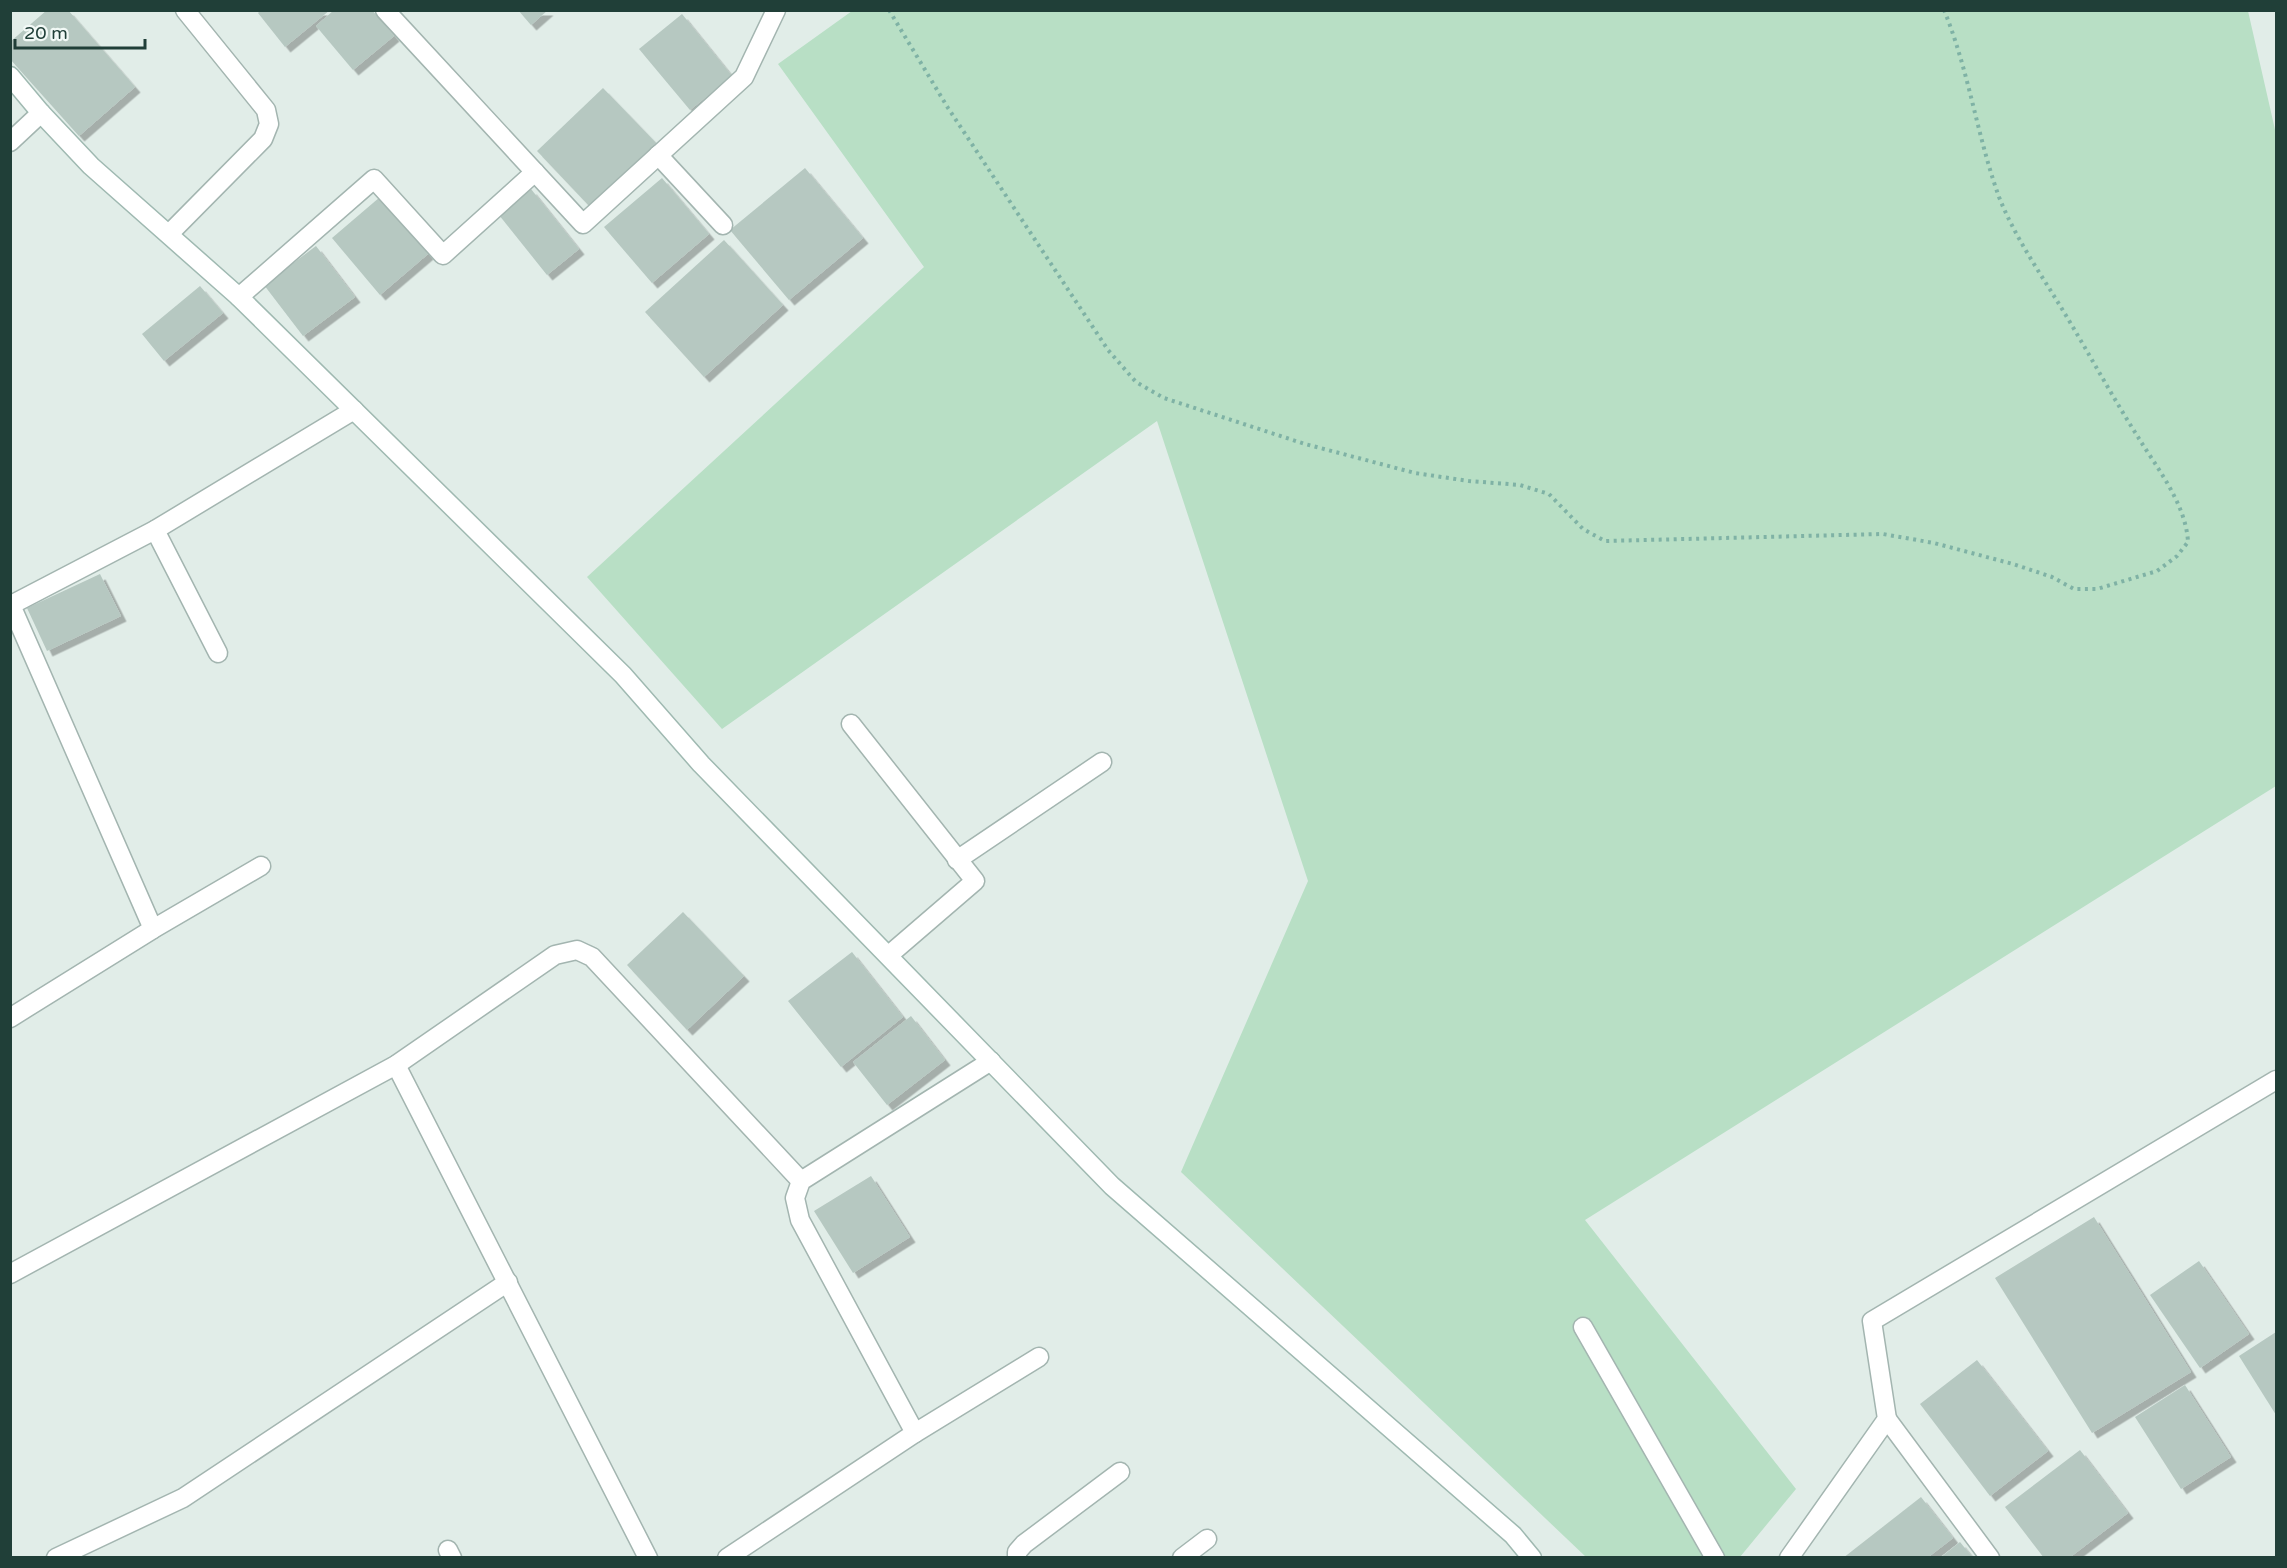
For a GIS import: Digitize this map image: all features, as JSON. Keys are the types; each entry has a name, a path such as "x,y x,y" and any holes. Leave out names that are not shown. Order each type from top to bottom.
{"street":[{"path":"169,234 262,139 268,132 269,124 266,110 185,10"},
{"path":"386,10 583,224 744,77 776,10"},
{"path":"10,76 41,113 92,166 239,297 623,675 701,764 1112,1186 1512,1535 1532,1557"},
{"path":"10,142 41,113"},
{"path":"658,155 723,225"},
{"path":"239,297 374,179 443,255 535,172"},
{"path":"153,929 11,605 155,530 354,410"},
{"path":"155,530 218,653"},
{"path":"851,724 975,881 889,955"},
{"path":"957,860 1102,762"},
{"path":"10,1018 153,929 261,866"},
{"path":"10,1274 396,1065 555,955 577,950 592,957 801,1181"},
{"path":"915,1433 800,1220 795,1198 801,1181 991,1061"},
{"path":"396,1065 648,1557"},
{"path":"1990,1557 1887,1419 1872,1321 2277,1080"},
{"path":"56,1557 183,1498 508,1282"},
{"path":"1583,1327 1715,1557"},
{"path":"727,1557 915,1433 1039,1357"},
{"path":"1789,1557 1887,1419"},
{"path":"1017,1557 1017,1552 1024,1544 1120,1472"},
{"path":"1182,1557 1207,1539"}],"path":[{"path":"889,10 948,108 1108,350 1136,382 1164,398 1305,444 1415,473 1468,482 1520,485 1549,494 1583,529 1605,541 1883,534 1934,543 2013,564 2052,577 2074,589 2097,589 2157,571 2176,556 2188,542 2187,525 2156,466 2108,391 2000,199 1954,36 1944,10"}],"green space":[{"path":"852,11 2248,11 2276,134 2276,786 1585,1220 1796,1489 1740,1557 1586,1557 1181,1172 1308,881 1157,421 722,729 587,577 924,267 778,64"}],"building":[{"path":"47,10 68,10 135,87 79,136 10,59 10,42"},
{"path":"261,10 330,10 285,47 258,13"},
{"path":"334,10 372,10 394,36 353,70 316,26"},
{"path":"518,10 548,10 531,25"},
{"path":"682,14 732,76 690,110 639,49"},
{"path":"603,88 659,146 592,209 537,151"},
{"path":"805,168 863,238 789,300 730,230"},
{"path":"662,178 709,234 652,283 604,227"},
{"path":"531,189 579,249 547,275 499,215"},
{"path":"380,197 428,254 380,295 332,238"},
{"path":"724,240 783,305 704,377 645,312"},
{"path":"316,246 355,297 303,336 264,285"},
{"path":"200,286 223,313 164,361 142,334"},
{"path":"100,574 121,616 47,651 27,608"},
{"path":"683,912 744,976 687,1030 627,965"},
{"path":"852,952 903,1017 841,1067 788,1001"},
{"path":"911,1016 945,1060 887,1105 853,1062"},
{"path":"871,1176 910,1237 853,1273 814,1211"},
{"path":"2094,1217 2191,1372 2092,1433 1995,1278"},
{"path":"2199,1261 2249,1334 2200,1368 2150,1295"},
{"path":"2276,1332 2276,1415 2239,1356"},
{"path":"1977,1360 2048,1451 1990,1496 1920,1404"},
{"path":"2185,1385 2231,1457 2181,1489 2135,1417"},
{"path":"2080,1450 2128,1513 2069,1558 2044,1558 2005,1507"},
{"path":"1921,1497 1953,1538 1927,1558 1843,1558"},
{"path":"1960,1542 1973,1558 1940,1558"}]}
